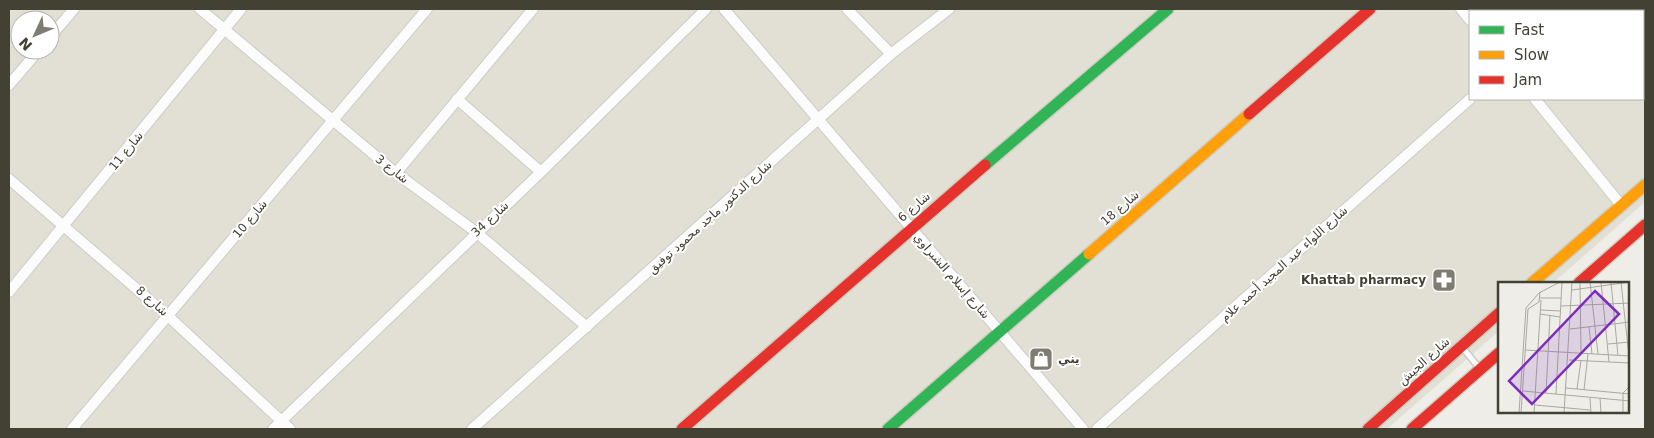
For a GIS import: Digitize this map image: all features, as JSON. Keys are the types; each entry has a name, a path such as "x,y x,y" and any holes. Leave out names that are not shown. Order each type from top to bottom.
{"street":[{"path":"60,25 74,9"},
{"name":"شارع 3","path":"200,9 396,173 476,232 587,327"},
{"name":"شارع 11","path":"9,292 241,9"},
{"name":"شارع 10","path":"72,429 427,9"},
{"path":"396,173 533,9"},
{"name":"شارع 34","path":"273,429 476,232 541,172 706,9"},
{"name":"شارع إسلام الشبراوي","path":"724,9 1083,429"},
{"path":"847,9 891,54"},
{"name":"شارع الدكتور ماجد محمود توفيق","path":"472,429 891,54 950,9"},
{"name":"شارع 6","path":"682,429 911,228 1168,9"},
{"name":"شارع 18","path":"888,429 1370,9"},
{"path":"9,85 30,60"},
{"path":"457,99 541,172"},
{"name":"شارع اللواء عبد المجيد أحمد علام","path":"1097,429 1469,100"},
{"path":"1536,100 1621,205"},
{"name":"شارع 8","path":"9,179 168,316 290,429"},
{"path":"1533,282 1645,185"},
{"path":"1580,282 1645,225"},
{"name":"شارع الجيش","path":"1368,429 1498,313"},
{"path":"1412,429 1498,354"}],"lane":[{"path":"1461,346 1481,369"}],"shaded area":[{"path":"9,9 1645,9 1645,202 1554,282 1498,282 1498,332 1387,429 9,429"}],"traffic: fast":[{"path":"985,165 1168,9"},
{"path":"888,429 1089,254"}],"traffic: slow":[{"path":"1089,254 1249,114"},
{"path":"1533,282 1645,185"}],"traffic: jam":[{"path":"1249,114 1370,9"},
{"path":"682,429 985,165"},
{"path":"1580,282 1645,225"},
{"path":"1368,429 1498,314"},
{"path":"1412,429 1498,354"}],"place":[{"name":"Khattab pharmacy","path":"1444,280"},
{"name":"يني","path":"1041,359"}]}
